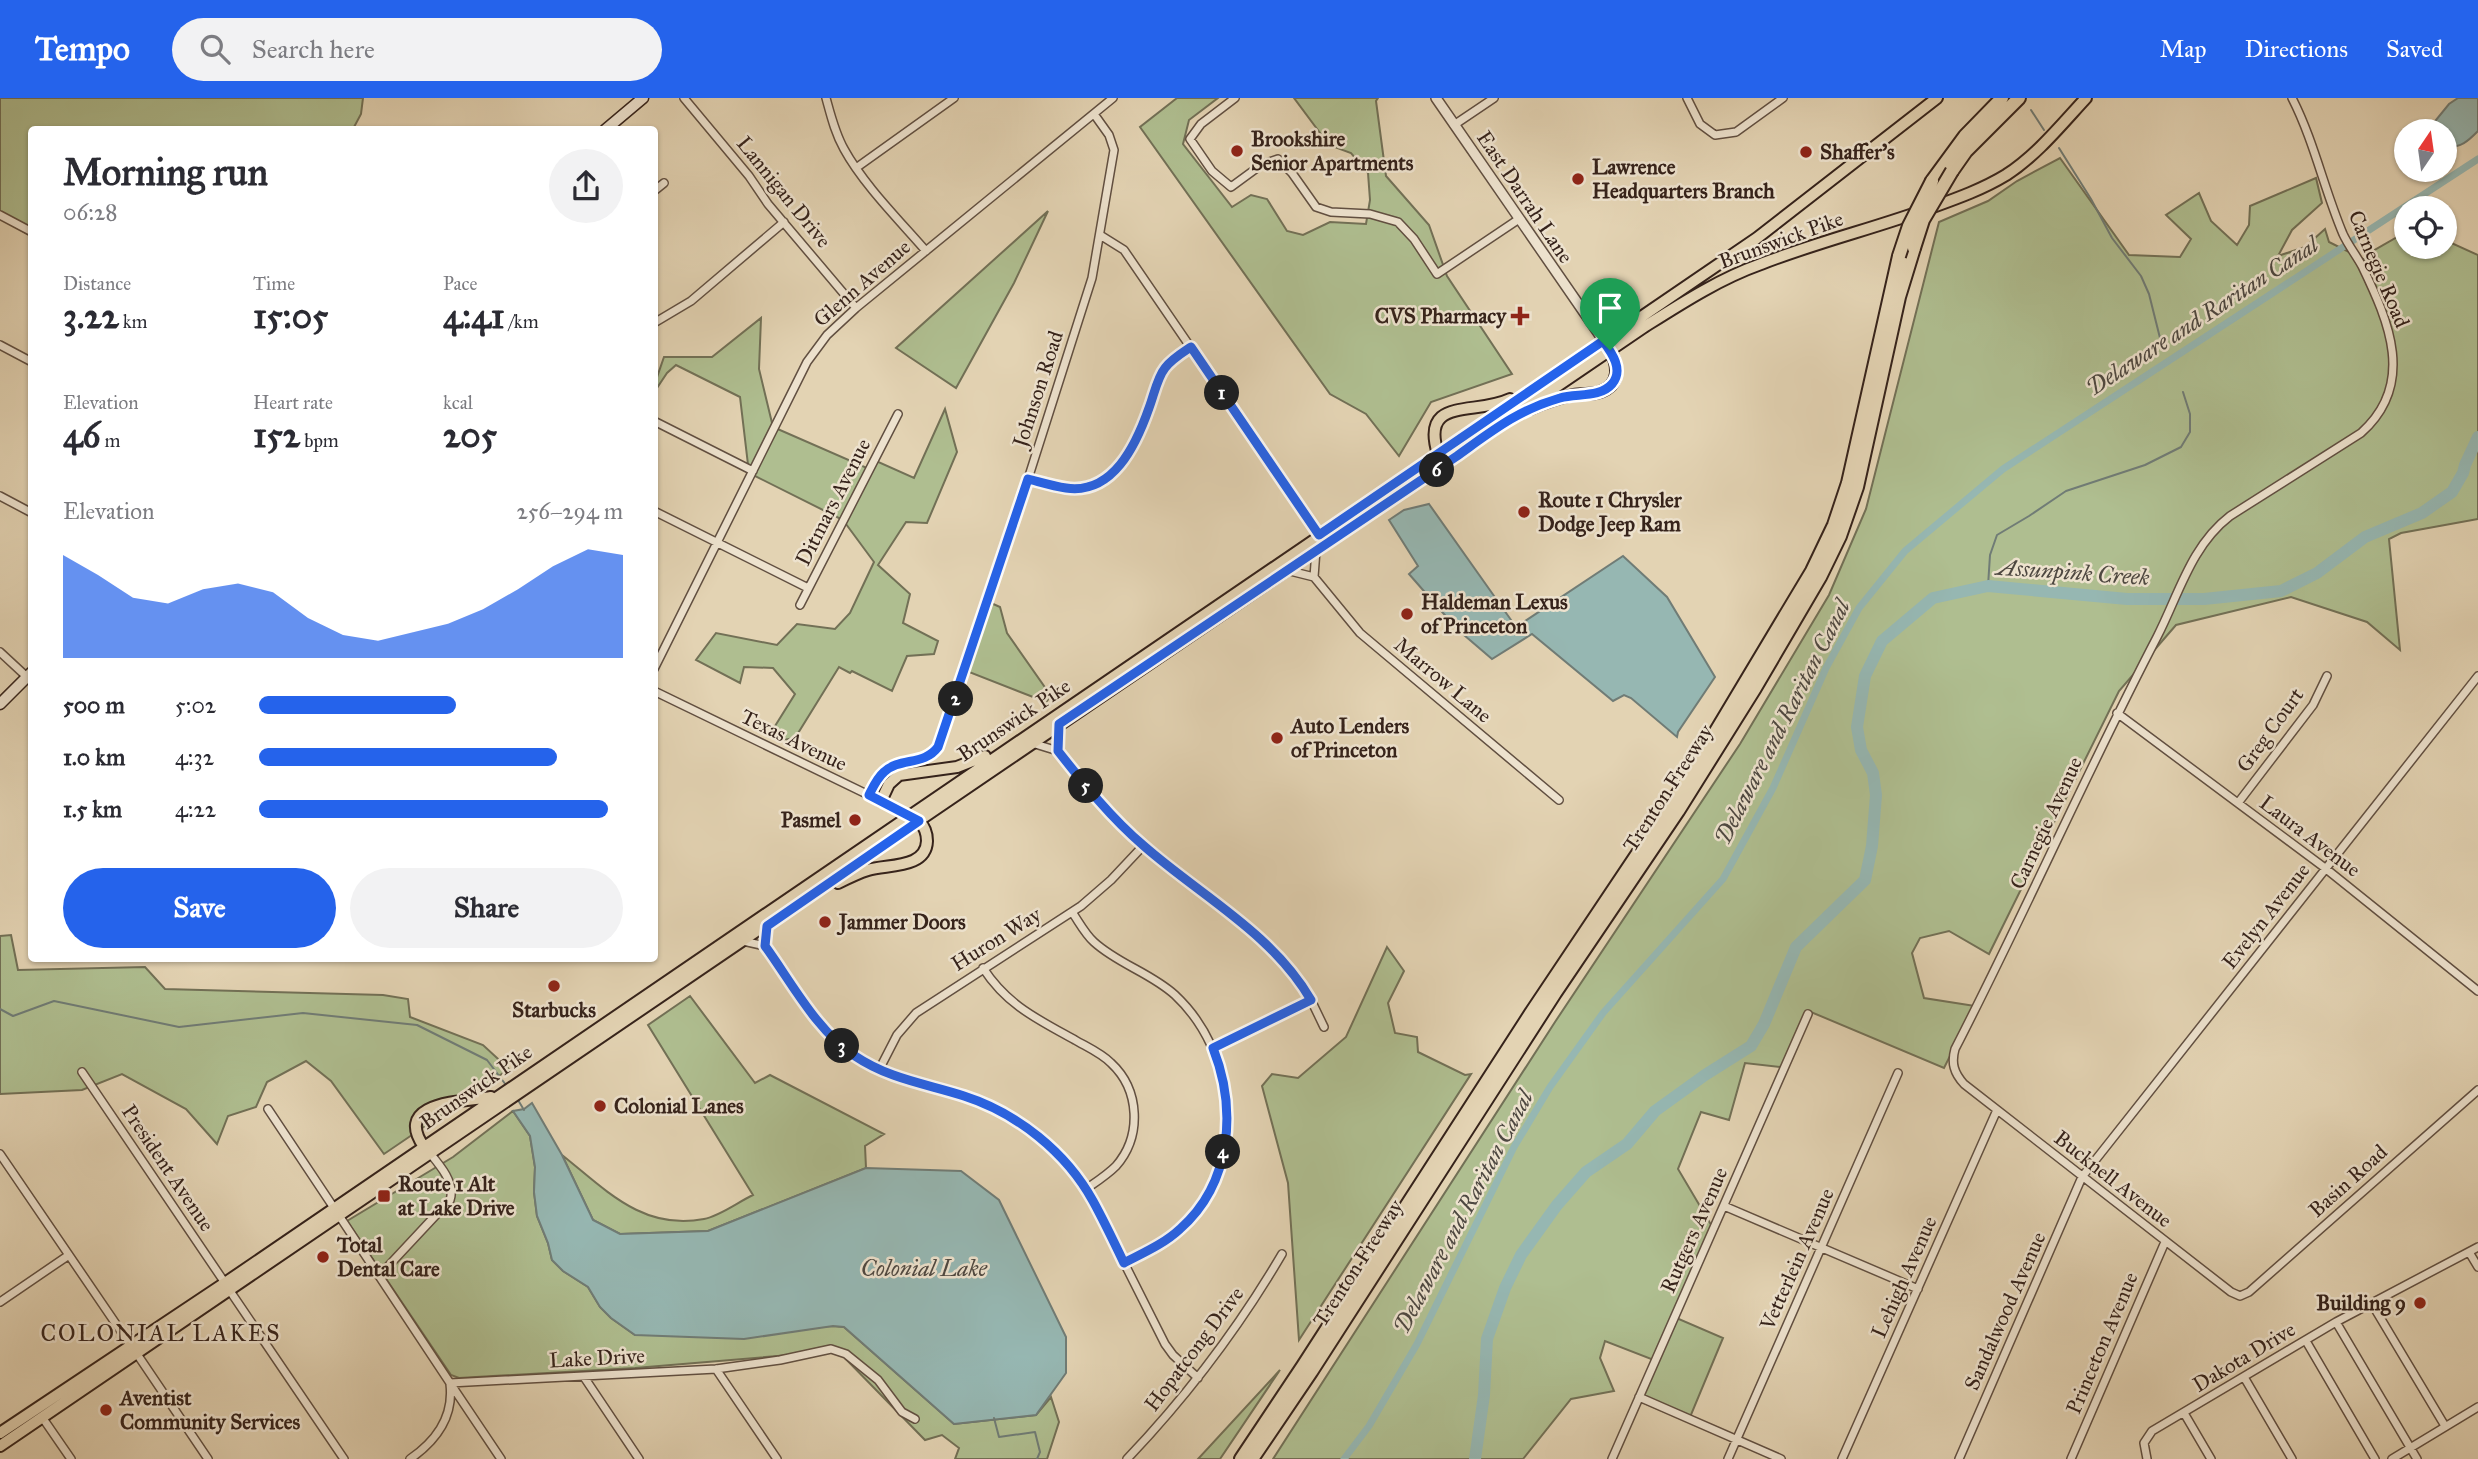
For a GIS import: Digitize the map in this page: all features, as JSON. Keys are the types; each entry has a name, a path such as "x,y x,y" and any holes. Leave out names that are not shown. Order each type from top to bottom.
{"highway":[{"name":"Trenton Freeway","path":"1241,1459 1532,1010 1685,783 1812,571 1834,525 1848,483 1899,256 1909,226 1932,181 1965,136 2002,98"},
{"name":"Trenton Freeway","path":"1252,1459 1555,993 1693,788 1820,576 1840,536 1857,487 1899,297 1923,220 1966,151 2019,98"}],"main road":[{"path":"611,126 643,98"},
{"name":"Brunswick Pike","path":"526,1083 914,818 1032,743 1447,463 1763,234 1937,98"},
{"name":"Brunswick Pike","path":"0,1433 134,1350 428,1151 503,1096 767,926 1016,742 1541,384 1693,296 1743,271 1889,223 1971,194 1992,183 2024,162 2086,98"},
{"path":"1508,418 1561,398 1606,389 1617,373 1616,361 1606,346"},
{"path":"1438,454 1433,434 1437,421 1442,416 1454,411 1502,403 1541,384"},
{"path":"0,705 28,676"},
{"path":"881,801 889,784 899,775 957,767 1016,742"},
{"path":"804,899 867,870 915,860 926,845 925,832 914,818"},
{"path":"428,1151 418,1138 416,1125 418,1118 427,1109 503,1096"},
{"name":"Brunswick Pike","path":"0,1446 134,1350"}],"street":[{"name":"Lannigan Drive","path":"684,98 856,308"},
{"path":"826,98 838,138 856,168 926,251"},
{"path":"856,168 954,98"},
{"name":"Glenn Avenue","path":"658,661 812,355 827,335 856,308 1113,98"},
{"path":"1235,98 1200,124 1190,139 1212,171 1231,187 1261,165 1278,159 1316,206 1331,212 1370,214 1398,222 1437,274 1519,219"},
{"name":"East Darrah Lane","path":"1436,98 1606,346"},
{"path":"1454,125 1494,98"},
{"path":"1687,98 1700,124 1715,135 1736,132 1783,98"},
{"name":"Carnegie Road","path":"2186,573 2203,542 2220,524 2351,441 2370,425 2391,387 2393,369 2390,337 2366,275 2343,234 2306,128 2292,98"},
{"name":"Johnson Road","path":"869,795 884,772 898,764 928,757 938,747 1028,479 1092,278 1100,235 1114,150 1109,135 1094,114"},
{"path":"658,188 664,183"},
{"path":"0,215 28,230"},
{"path":"658,321 691,301 784,222"},
{"path":"1100,235 1124,250 1319,535"},
{"path":"0,345 28,360"},
{"path":"1028,479 1075,488 1094,484 1115,470 1133,450 1161,374 1171,362 1191,347"},
{"name":"Ditmars Avenue","path":"800,605 898,414"},
{"path":"658,423 753,471"},
{"path":"0,496 28,511"},
{"path":"658,513 808,588"},
{"path":"1286,570 1314,577 1316,550"},
{"name":"Carnegie Avenue","path":"1967,1087 1955,1071 1955,1049 2006,950 2186,573"},
{"name":"Marrow Lane","path":"1314,577 1360,633 1559,800"},
{"path":"0,652 28,674"},
{"name":"Greg Court","path":"2238,803 2313,705 2327,676"},
{"name":"Evelyn Avenue","path":"2082,1177 2478,676"},
{"name":"Texas Avenue","path":"658,693 914,818"},
{"name":"Laura Avenue","path":"2117,713 2325,868 2478,991"},
{"path":"1058,751 1059,724"},
{"path":"1032,743 1058,751 1096,799 1143,846 1271,947 1296,976 1324,1027"},
{"name":"Huron Way","path":"879,1070 897,1035 916,1013 1072,912 1111,880 1143,846"},
{"path":"1072,912 1097,944 1150,976 1176,996 1199,1023 1213,1048 1223,1080 1228,1114 1224,1149 1214,1182 1199,1208 1178,1231 1124,1263"},
{"path":"767,926 765,946 831,1036 853,1055 879,1070 965,1096 1005,1114 1054,1150 1086,1189 1165,1344 1198,1378"},
{"path":"743,942 765,946"},
{"path":"982,968 994,985 1016,1006 1104,1057 1113,1064 1126,1083 1135,1113 1128,1146 1116,1166 1086,1189"},
{"path":"1213,1048 1311,1000"},
{"name":"Rutgers Avenue","path":"1612,1459 1808,1014"},
{"name":"President Avenue","path":"82,1072 344,1459"},
{"name":"Vetterlein Avenue","path":"1728,1459 1898,1073"},
{"name":"Bucknell Avenue","path":"1967,1087 2231,1293 2240,1296"},
{"name":"Basin Road","path":"2240,1296 2249,1292 2478,1090"},
{"path":"268,1109 501,1459"},
{"name":"Lehigh Avenue","path":"1842,1459 1997,1110"},
{"path":"379,1276 450,1200 451,1183 428,1151"},
{"path":"0,1154 208,1459"},
{"name":"Sandalwood Avenue","path":"1959,1459 2082,1177"},
{"path":"1724,1206 1917,1289"},
{"name":"Princeton Avenue","path":"2071,1459 2165,1242"},
{"name":"Dakota Drive","path":"2147,1459 2144,1443 2152,1431 2336,1322 2478,1247"},
{"path":"2469,1252 2478,1267"},
{"name":"Hopatcong Drive","path":"1127,1459 1165,1419 1198,1378 1232,1333 1282,1254"},
{"path":"0,1302 69,1255"},
{"path":"2372,1304 2445,1426"},
{"path":"2336,1322 2417,1459"},
{"path":"2306,1341 2375,1459"},
{"name":"Lake Drive","path":"450,1383 716,1369 780,1360 824,1349 838,1350 878,1380 902,1412 915,1419"},
{"path":"716,1369 776,1459"},
{"path":"584,1377 639,1459"},
{"path":"2244,1377 2292,1459"},
{"path":"410,1459 431,1442 444,1423 451,1400 450,1383"},
{"path":"1640,1397 1781,1459"},
{"path":"2392,1459 2478,1408"},
{"path":"2184,1413 2211,1459"},
{"path":"42,1417 71,1459"}],"green space":[{"path":"0,98 363,98 361,114 355,126 28,126 28,234 0,218"},
{"path":"1177,98 1218,98 1189,120 1183,144 1232,207 1251,195 1267,199 1287,231 1303,235 1330,222 1366,224 1370,200 1368,173 1351,153 1329,145 1294,98 1378,98 1376,101 1386,176 1429,225 1447,276 1512,374 1431,402 1399,456 1366,414 1330,394 1140,127"},
{"path":"2060,158 2129,255 2180,257 2191,239 2166,215 2199,193 2211,221 2237,245 2249,225 2250,206 2316,178 2322,203 2292,230 2278,256 2305,247 2325,229 2329,242 2365,260 2366,255 2394,239 2394,259 2457,259 2457,245 2478,255 2478,519 2401,533 2389,539 2400,650 2367,622 2291,597 2176,625 2119,691 1989,954 1949,931 1920,938 1912,953 1924,998 1975,1006 1944,1068 1811,1012 1781,1067 1745,1063 1729,1120 1701,1112 1678,1169 1713,1228 1674,1317 1723,1338 1688,1422 1637,1400 1654,1360 1605,1341 1600,1358 1614,1391 1571,1399 1523,1459 1273,1459 1555,1022 1740,744 1829,595 1866,509 1939,222 1988,201 2017,181"},
{"path":"1048,211 1014,283 956,388 896,348"},
{"path":"761,318 759,369 773,427 869,469 874,460 914,478 945,409 957,452 927,523 906,522 878,565 910,594 903,623 938,641 934,654 907,656 892,691 839,667 795,738 783,740 770,734 795,694 773,668 744,667 740,683 696,660 716,633 777,645 797,624 835,629 850,613 874,562 843,520 749,473 740,397 676,365 658,386 658,374 664,357 712,357"},
{"path":"991,603 1000,607 1007,633 1051,696 1046,702 969,672"},
{"path":"11,935 18,970 145,967 165,989 383,995 408,999 410,1017 483,1045 509,1069 384,1154 331,1081 306,1061 267,1082 256,1107 228,1116 217,1144 186,1109 122,1074 82,1090 0,1094 0,936"},
{"path":"1387,947 1404,971 1388,1003 1395,1033 1417,1037 1418,1052 1465,1075 1471,1074 1299,1340 1288,1183 1262,1086 1272,1074 1298,1078 1346,1037"},
{"path":"690,996 755,1083 770,1075 884,1134 865,1146 866,1168 708,1231 620,1234 593,1220 562,1155 627,1205 662,1219 704,1219 753,1195 648,1025"},
{"path":"513,1111 530,1136 535,1167 537,1216 552,1260 563,1271 588,1287 600,1307 635,1335 844,1327 954,1424 1036,1415 1051,1397 1059,1422 1047,1459 955,1459 959,1448 942,1435 925,1440 838,1351 635,1368 459,1378 451,1375 347,1221 453,1157"},
{"path":"1280,1370 1220,1459 1198,1459"}],"water":[{"path":"2458,98 2478,98 2478,131 2457,146 2457,119 2437,119"},
{"path":"1429,504 1516,627 1623,556 1667,597 1715,677 1677,737 1631,698 1624,695 1613,701 1532,634 1492,659 1457,629 1409,574 1418,566 1389,520 1404,510"},
{"name":"Colonial Lake","path":"532,1103 562,1155 593,1220 620,1234 708,1231 866,1168 961,1171 999,1200 1066,1337 1066,1373 1036,1415 954,1424 844,1327 833,1326 744,1339 635,1335 600,1307 588,1287 563,1271 552,1260 537,1216 535,1167 530,1136 513,1111 524,1109"}],"waterway":[{"path":"2031,110 2044,130"},
{"path":"2059,148 2112,238 2141,276 2149,294 2160,338"},
{"name":"Delaware and Raritan Canal","path":"1344,1459 1369,1426 1417,1344 1514,1147 1550,1087 1603,1013 1723,879 1773,788 1826,668 1859,608 1905,551 2003,469 2478,159"},
{"path":"1988,586 1990,555 1997,535 2066,491 2145,465 2181,447 2190,432 2190,414 2183,392"},
{"name":"Assunpink Creek","path":"1475,1459 1484,1395 1487,1339 1505,1288 1521,1255 1557,1205 1586,1172 1627,1144 1655,1111 1751,1046 1764,1024 1796,947 1865,880 1872,846 1876,795 1873,773 1861,750 1857,727 1865,676 1882,641 1933,598 1988,586 2127,599 2204,599 2281,591 2317,573 2365,537 2422,513 2452,492 2478,437"},
{"path":"0,1009 13,1016 54,1001 179,1027 303,1013 417,1025 487,1060 506,1085"},
{"path":"518,1100 524,1110"},
{"path":"994,1418 999,1437 1035,1432 1040,1452 1037,1459"}],"place":[{"name":"Brookshire Senior Apartments","path":"1237,151"},
{"name":"Shaffer's","path":"1806,152"},
{"name":"Lawrence Headquarters Branch","path":"1578,179"},
{"name":"CVS Pharmacy","path":"1520,316"},
{"name":"Route 1 Chrysler Dodge Jeep Ram","path":"1524,512"},
{"name":"Haldeman Lexus of Princeton","path":"1407,614"},
{"name":"Auto Lenders of Princeton","path":"1277,738"},
{"name":"Pasmel","path":"855,820"},
{"name":"Jammer Doors","path":"825,922"},
{"name":"Starbucks","path":"554,986"},
{"name":"Colonial Lanes","path":"600,1106"},
{"name":"Route 1 Alt at Lake Drive","path":"384,1196"},
{"name":"Total Dental Care","path":"323,1257"},
{"name":"Building 9","path":"2420,1303"},
{"name":"Aventist Community Services","path":"106,1410"}],"district":[{"name":"COLONIAL LAKES","path":"161,1333"}],"route":[{"path":"1603,341 1610,350 1616,361 1617,373 1606,389 1561,398 1508,418 1457,456 1059,724 1058,751 1096,799 1143,846 1271,947 1296,976 1311,1000 1213,1048 1223,1080 1228,1114 1224,1149 1207,1197 1178,1231 1124,1263 1086,1189 1068,1165 1039,1137 987,1105 879,1070 853,1055 831,1036 765,946 767,926 919,821 869,795 878,778 890,767 922,760 934,753 938,747 1028,479 1065,488 1085,487 1115,470 1133,450 1161,374 1171,362 1191,347 1319,535 1603,341"}]}
